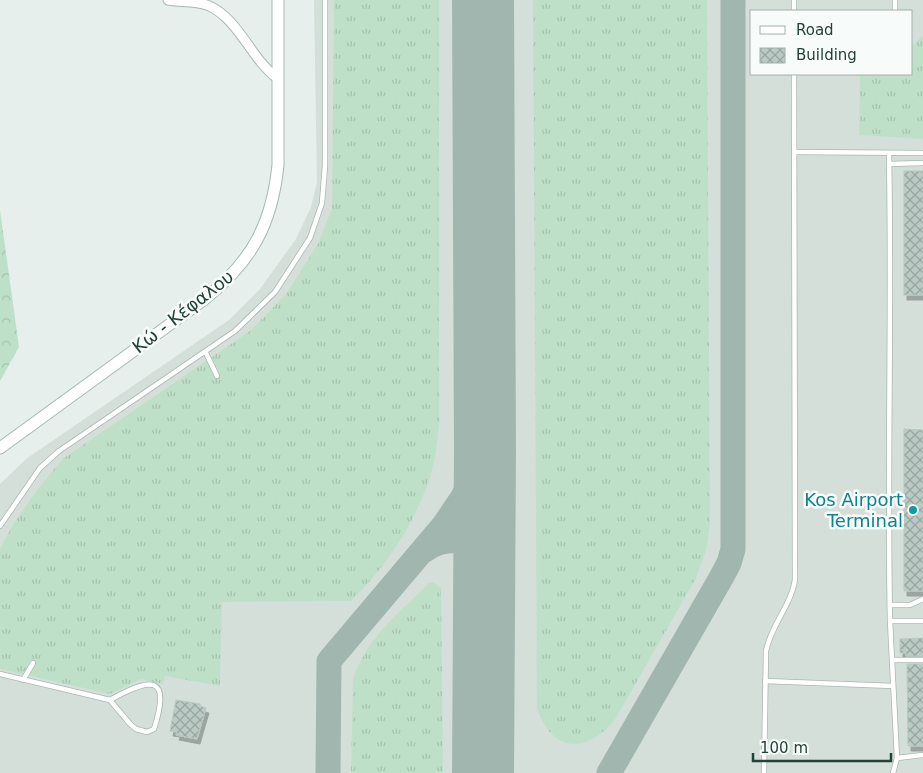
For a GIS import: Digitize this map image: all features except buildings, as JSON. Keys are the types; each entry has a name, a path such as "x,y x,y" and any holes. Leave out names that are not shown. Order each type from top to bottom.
{"main road":[{"name":"Κώ - Κέφαλου","path":"0,448 206,298 239,268 259,238 269,214 276,187 278,165 278,0"}],"street":[{"path":"168,0 205,4 218,11 236,30 264,68 277,78"}],"lane":[{"path":"0,526 40,468 59,451 206,353 235,331 275,292 310,238 322,203 325,166 325,0"},
{"path":"764,773 765,681 768,642 793,589 795,578 794,75"},
{"path":"794,152 923,153"},
{"path":"889,154 891,410 888,544 897,758 893,773"},
{"path":"889,164 923,163"},
{"path":"206,353 217,376"},
{"path":"890,605 910,605 923,599"},
{"path":"890,621 923,621"},
{"path":"893,660 923,660"},
{"path":"23,680 33,664"},
{"path":"0,674 110,700 136,729 147,732 154,728 160,696 158,688 154,685 142,684 110,700"},
{"path":"765,681 893,686"},
{"path":"897,758 923,755"}],"shaded area":[{"path":"314,0 923,0 923,773 0,773 0,484 26,459 229,320 260,289 296,239 311,207 317,182"}],"green space":[{"path":"334,0 439,0 439,424 433,468 425,492 409,526 377,573 351,601 222,602 220,686 165,676 163,684 141,679 110,694 0,669 0,549 13,525 37,490 64,458 250,331 287,293 319,242 332,208"},
{"path":"533,0 707,0 710,525 706,550 696,578 616,718 594,738 583,743 572,744 562,741 552,734 544,724 537,709"},
{"path":"923,35 923,139 859,135 860,76 913,75 913,45"},
{"path":"0,210 19,347 0,381"},
{"path":"433,582 441,588 443,773 351,773 353,680 358,665 384,627 428,584"}],"taxiway":[{"path":"609,773 721,578 729,563 733,549 733,0"},
{"path":"328,773 329,661 444,525 463,497 485,451"},
{"path":"425,550 447,541 462,542 469,545 475,551 481,560 484,574"}],"runway":[{"path":"483,0 485,451 483,773"}],"place":[{"name":"Kos Airport Terminal","path":"913,510"}]}
